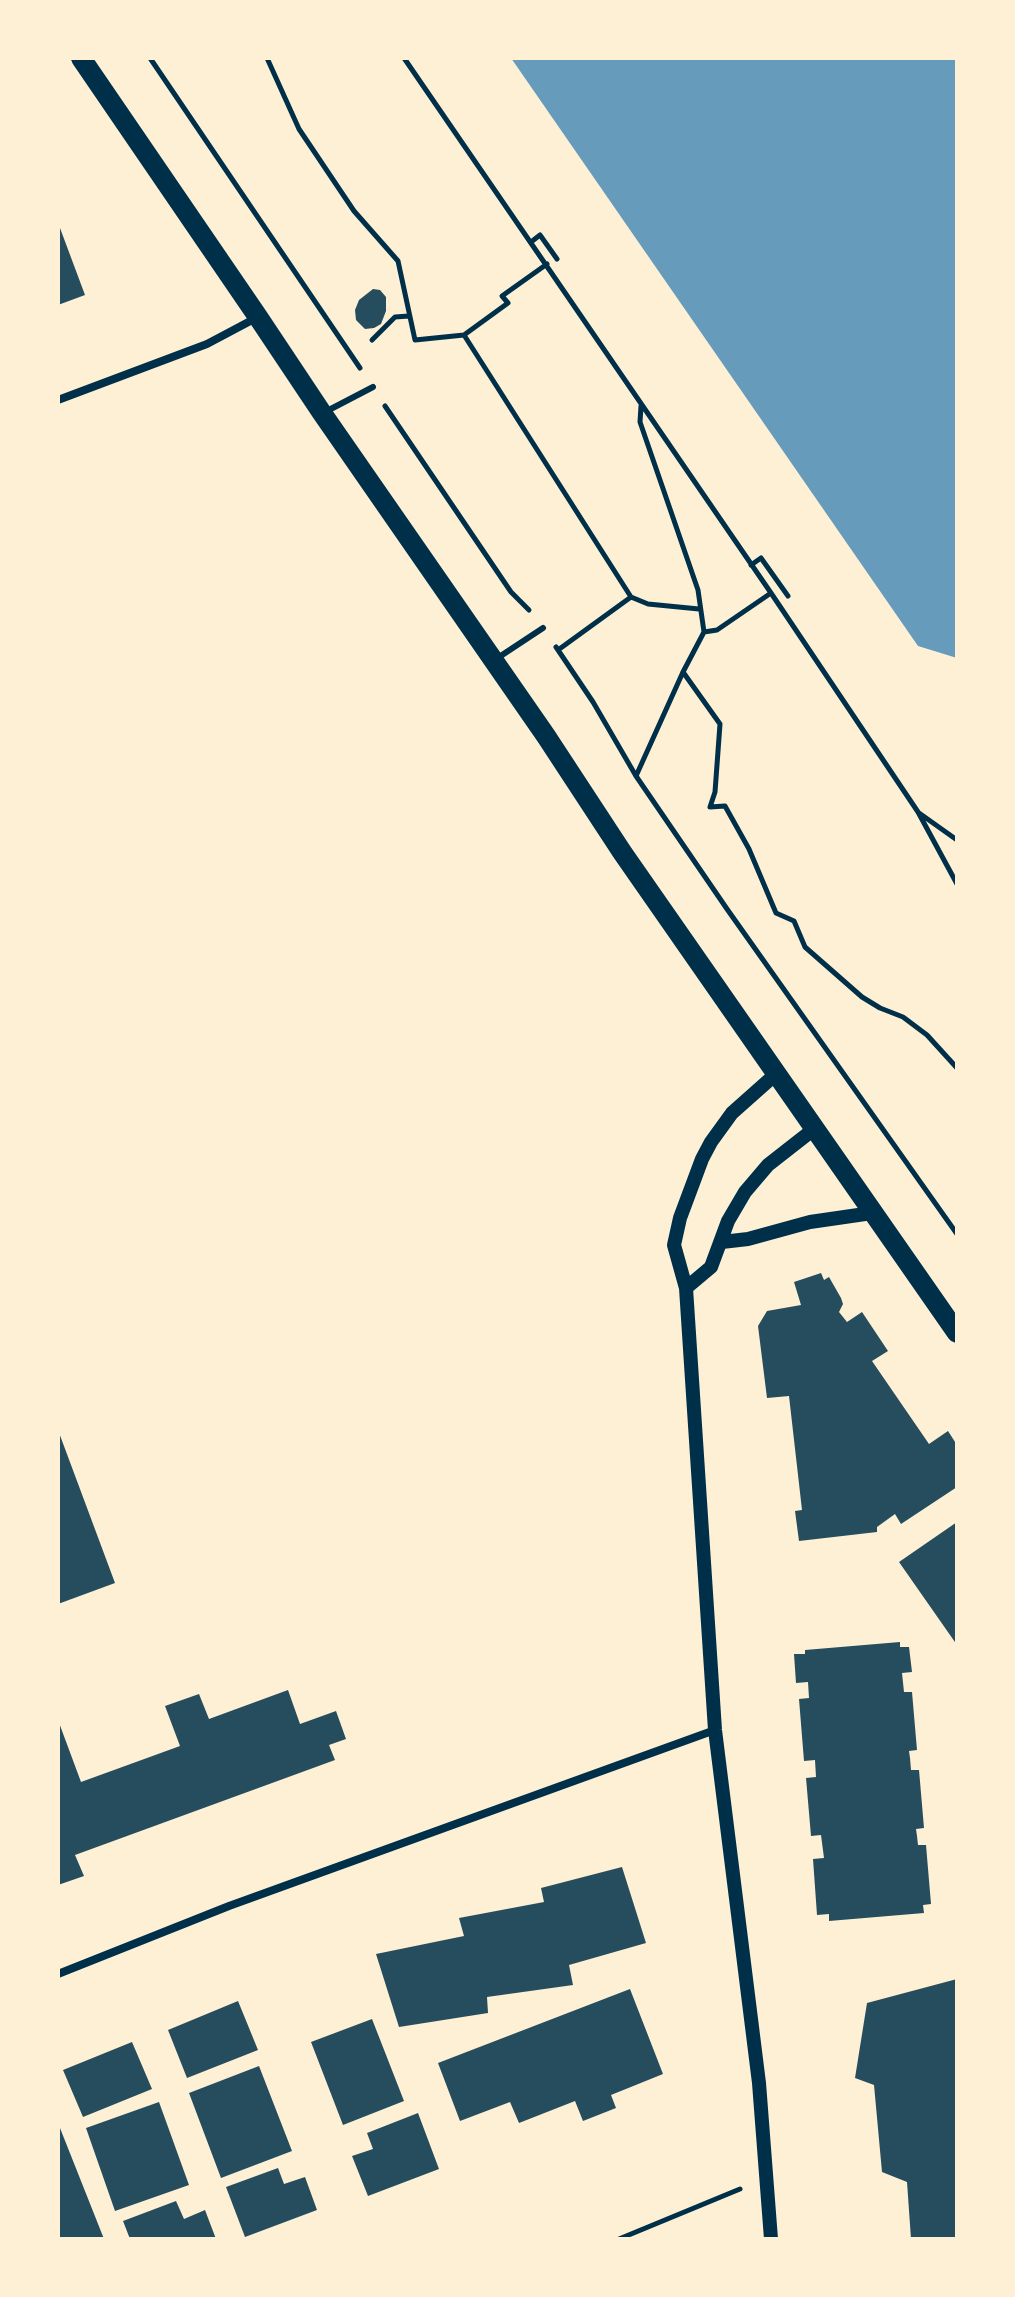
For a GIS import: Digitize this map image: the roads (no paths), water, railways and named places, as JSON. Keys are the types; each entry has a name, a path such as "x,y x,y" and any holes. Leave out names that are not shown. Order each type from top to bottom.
{"main road":[{"path":"81,58 957,1333"}],"street":[{"path":"58,400 207,344 258,317"},
{"path":"771,2239 759,2083 715,1730 686,1288 674,1245 680,1218 711,1142 732,1113 777,1073"},
{"path":"686,1288 711,1267 728,1221 745,1192 768,1165 814,1129"},
{"path":"722,1242 748,1239 810,1222 872,1213"},
{"path":"58,1974 229,1906 715,1730"}],"lane":[{"path":"322,413 373,387"},
{"path":"493,661 543,628"}],"water":[{"path":"511,58 957,58 957,658 918,646"}]}
